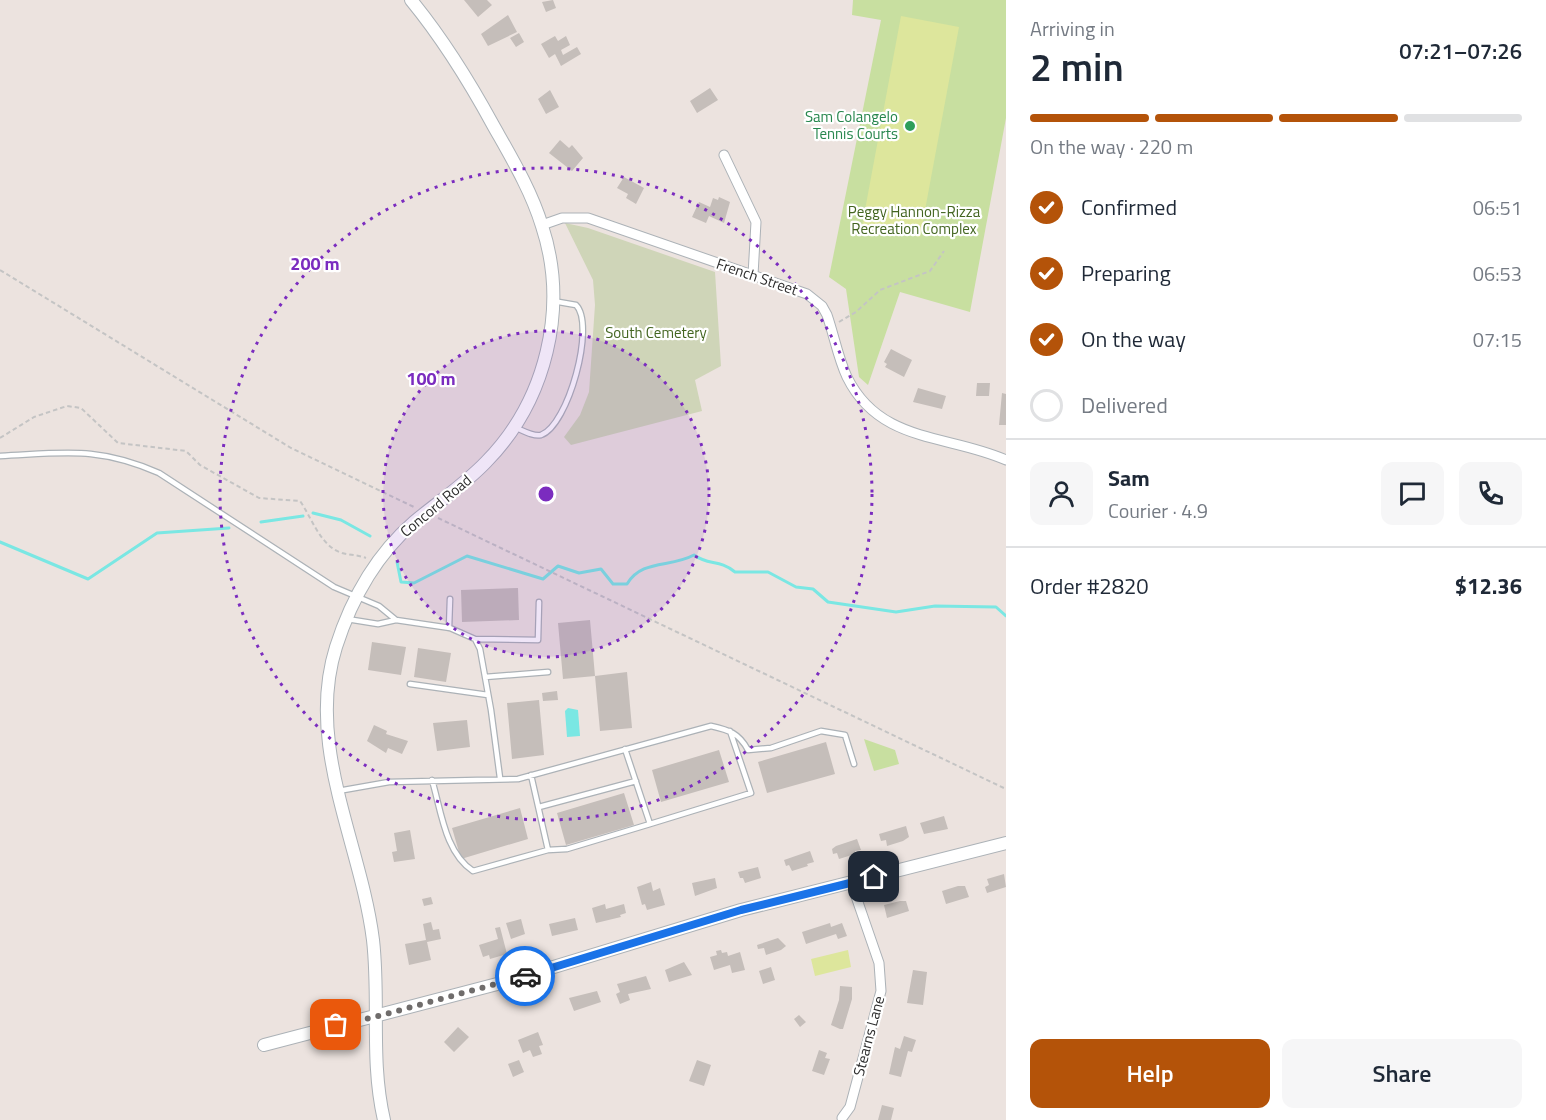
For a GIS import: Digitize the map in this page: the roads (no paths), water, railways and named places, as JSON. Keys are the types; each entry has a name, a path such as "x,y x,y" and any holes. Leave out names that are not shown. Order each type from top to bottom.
{"main road":[{"name":"Concord Road","path":"384,1120 375,1070 374,958 366,898 330,760 329,686 335,651 346,619 375,566 400,535 483,466 514,427 531,396 545,360 553,301 551,262 542,225 513,162 477,96 416,2"},
{"path":"264,1045 301,1033 375,1017 501,983 741,910 1006,843"}],"street":[{"path":"724,155 756,222 753,275"},
{"name":"French Street","path":"542,225 561,218 588,218 753,275 816,300 822,306 831,326 851,384 886,421 909,433 962,445 1006,460"},
{"name":"Stearns Lane","path":"842,1118 850,1107 881,991 879,963 851,882"}],"lane":[{"path":"514,427 535,435 544,433 558,416 576,374 583,343 582,313 576,305 553,301"},
{"path":"0,456 87,452 131,461 159,473 356,598 379,606 396,620"},
{"path":"449,628 450,598"},
{"path":"346,619 378,624 396,620 449,628 475,639 538,640 538,602"},
{"path":"475,639 480,649 500,778"},
{"path":"485,677 548,672"},
{"path":"410,684 488,695"},
{"path":"338,791 389,782 518,779 711,726 730,730 739,735 748,750 771,748 821,731 845,735 854,764"},
{"path":"432,780 453,853 461,864 472,871 548,850 567,849 751,793 730,730"},
{"path":"625,750 650,824"},
{"path":"531,776 548,850"},
{"path":"539,807 636,781"}],"water":[{"path":"568,708 578,710 580,736 567,737 565,711"}],"waterway":[{"path":"313,513 341,520 370,536"},
{"path":"261,522 303,516"},
{"path":"0,542 88,579 157,533 229,528"},
{"path":"397,562 401,582 414,583 467,556 543,579 558,566 579,573 601,569 613,584 627,584 633,576 648,567 676,562 694,555 724,565 735,572 768,572 796,587 813,589 828,602 896,612 935,606 996,607 1006,616"}],"place":[{"name":"Sam Colangelo Tennis Courts","path":"910,126"}],"park label":[{"name":"Peggy Hannon-Rizza Recreation Complex","path":"914,220"},
{"name":"South Cemetery","path":"656,333"}]}
